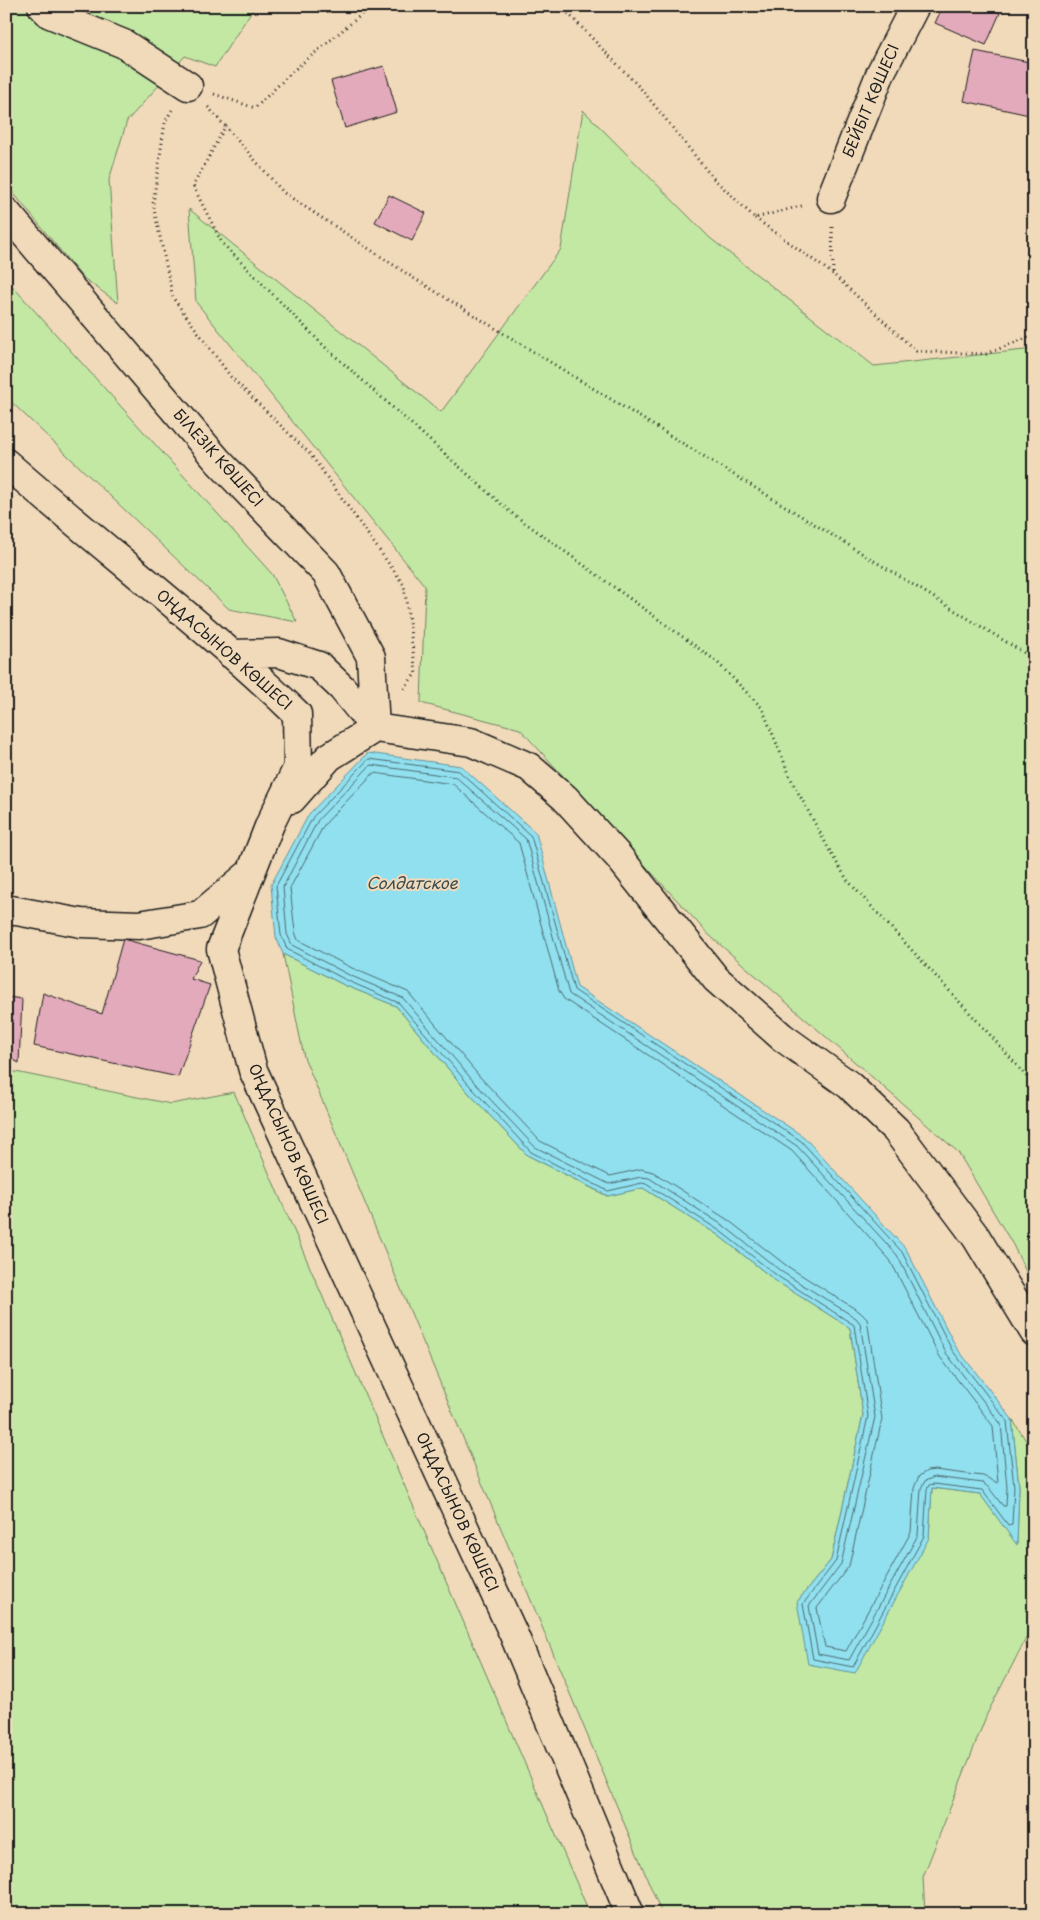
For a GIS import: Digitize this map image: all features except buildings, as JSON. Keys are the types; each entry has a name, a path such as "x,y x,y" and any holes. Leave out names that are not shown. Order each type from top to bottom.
{"street":[{"path":"42,6 50,14 124,44 188,86"},
{"name":"БЕЙБІТ КӨШЕСІ","path":"832,198 881,72 915,6"},
{"name":"БІЛЕЗІК КӨШЕСІ","path":"6,212 218,461 326,573 371,657 375,728"},
{"name":"ОҢДАСЫНОВ КӨШЕСІ","path":"6,463 66,516 257,676 297,714 298,767 270,824 222,949 253,1070 514,1635 630,1914"},
{"path":"231,654 279,652 319,666 342,688 375,728"},
{"path":"270,824 329,757 375,728 471,742 529,766 565,798 618,856 716,978 782,1037 849,1086 896,1130 976,1236 1034,1332"},
{"path":"6,909 81,923 139,925 200,915 252,872"}],"path":[{"path":"188,86 256,108 294,70 372,6"},
{"path":"561,6 643,91 712,178 755,218 834,274 916,351 986,354 1034,335"},
{"path":"188,86 226,125 284,193 415,279 1034,659"},
{"path":"188,86 165,122 153,204 173,298 231,377 311,455 404,585 416,673 375,728"},
{"path":"226,125 194,186 222,243 325,347 509,512 716,661 762,708 792,781 848,881 1034,1085"},
{"path":"755,218 832,198 834,274"}],"green space":[{"path":"6,6 255,6 215,67 185,56 127,121 109,180 118,303 82,277 6,184"},
{"path":"583,110 710,238 874,366 1034,349 1034,1288 1013,1245 958,1152 708,934 520,729 421,703 425,586 196,302 189,209 441,412 561,249"},
{"path":"6,279 272,574 297,622 229,609 6,397"},
{"path":"283,954 344,985 396,1006 466,1090 527,1155 607,1196 643,1188 718,1235 776,1281 850,1328 863,1415 831,1560 797,1602 929,1538 932,1488 980,1494 1017,1544 1019,1487 1012,1419 1034,1453 1034,1623 987,1714 923,1877 925,1914 662,1914 304,1057"},
{"path":"6,1070 171,1104 234,1092 590,1914 6,1914"}],"water":[{"name":"Солдатское","path":"368,753 461,766 536,833 577,987 804,1137 906,1249 956,1347 1012,1419 1019,1487 1017,1545 980,1494 932,1488 929,1538 855,1673 808,1664 797,1602 831,1560 863,1415 850,1328 776,1281 718,1235 643,1188 608,1196 527,1155 466,1090 396,1006 344,985 283,954 276,937 271,885 309,814"}]}
